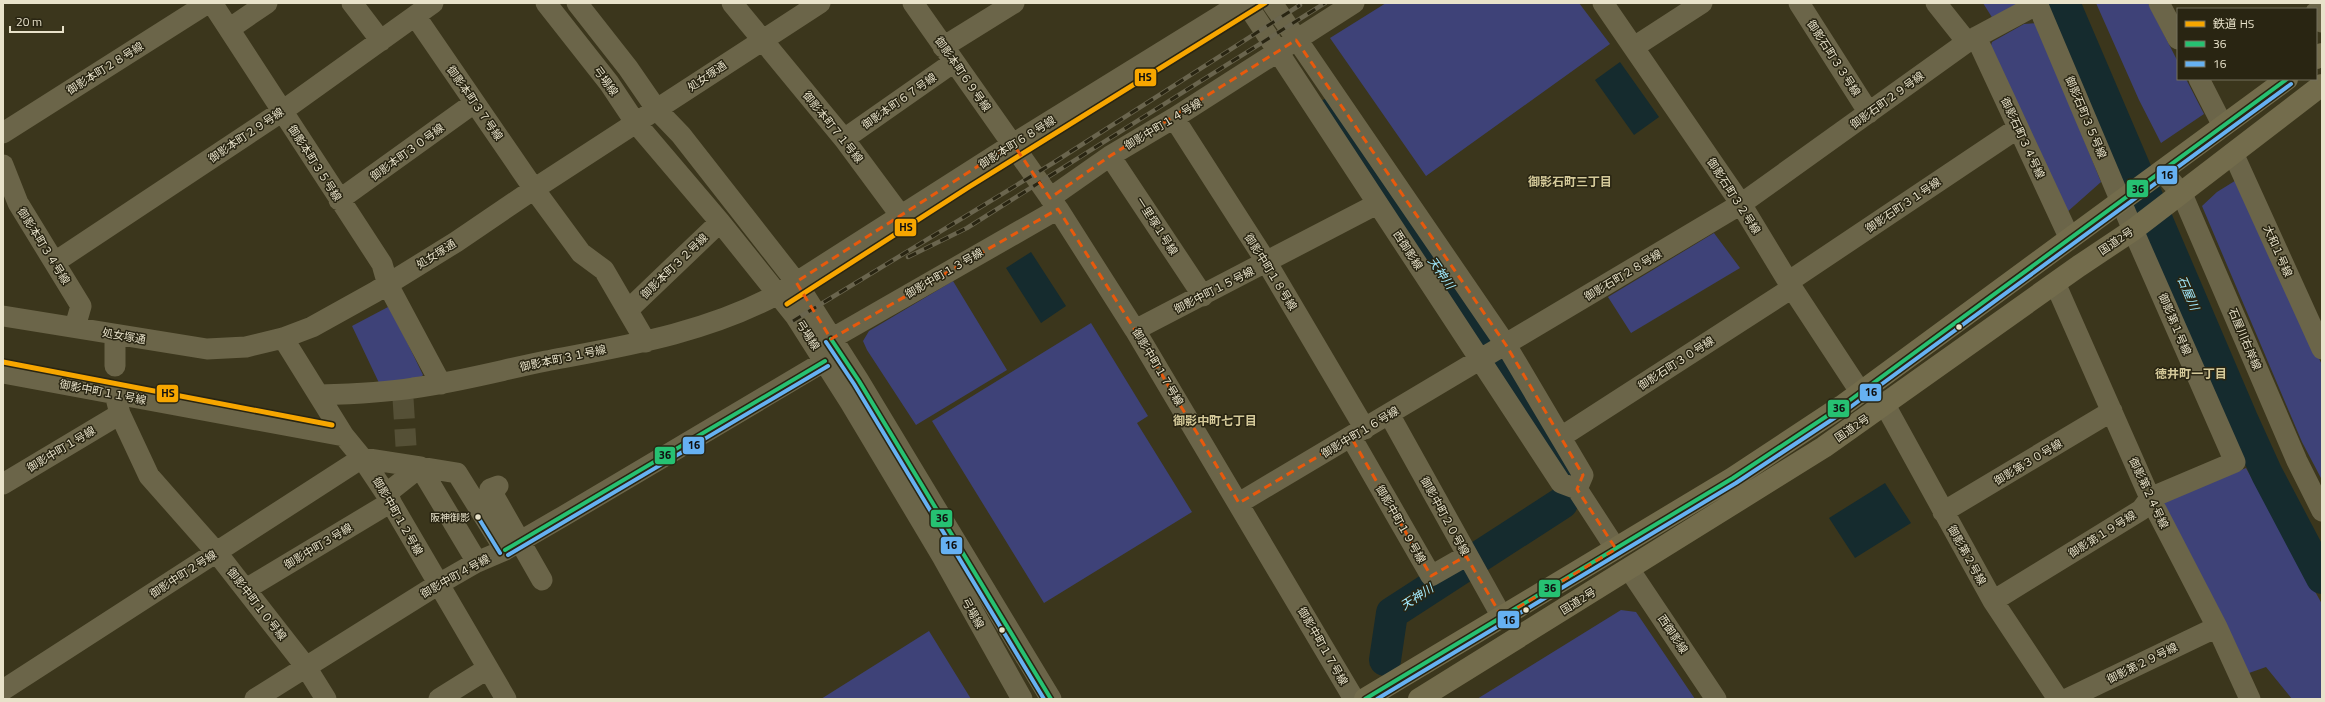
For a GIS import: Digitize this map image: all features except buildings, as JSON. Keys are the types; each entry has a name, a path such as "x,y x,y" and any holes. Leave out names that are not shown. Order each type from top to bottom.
{"highway":[{"path":"1365,699 1616,549 1777,449 1861,393 2287,80"},
{"name":"国道2号","path":"1419,699 1779,477 1885,405 2182,194 2322,85"}],"street":[{"name":"御影本町２８号線","path":"3,133 208,3"},
{"name":"御影本町３５号線","path":"212,3 281,112 382,264 388,285 441,384"},
{"path":"229,29 267,3"},
{"path":"352,3 381,41"},
{"name":"御影本町２９号線","path":"55,262 281,112 434,3"},
{"name":"弓場線","path":"546,3 609,83 635,122 720,222 796,317 825,361 942,556 1022,699"},
{"name":"弓場線","path":"577,3 628,68 657,110 681,135 796,282 859,381 1051,699"},
{"name":"御影本町７１号線","path":"732,3 844,139 901,216"},
{"name":"処女塚通","path":"3,316 208,349 246,347 283,338 312,327 388,285 456,242 635,122 657,110 820,3"},
{"name":"御影本町６９号線","path":"913,3 1013,144"},
{"name":"御影本町６７号線","path":"844,139 1014,3"},
{"name":"御影本町６８号線","path":"796,282 1013,144 1241,3"},
{"name":"西御影線","path":"1246,3 1377,204 1494,352 1561,437 1583,475 1577,489 1561,483 1494,352 1272,3"},
{"name":"御影中町１４号線","path":"1054,203 1110,156 1174,118 1354,3"},
{"path":"1634,47 1702,3"},
{"name":"御影石町３３号線","path":"1799,3 1869,113"},
{"name":"御影石町３４号線","path":"1936,3 1972,40 2018,128 2070,239"},
{"path":"2159,3 2177,37"},
{"name":"御影石町３２号線","path":"1605,4 1741,204 1790,285 1861,393"},
{"name":"御影石町２９号線","path":"1741,204 1972,40 2038,4"},
{"name":"御影石町３５号線","path":"2038,4 2138,226"},
{"name":"御影本町３７号線","path":"416,17 534,189 581,253 604,270 646,342"},
{"path":"2200,80 2223,126"},
{"name":"御影本町３０号線","path":"339,200 474,103"},
{"name":"御影中町１８号線","path":"1174,118 1267,263 1358,433"},
{"name":"御影石町３１号線","path":"1790,285 2018,128"},
{"name":"御影中町１７号線","path":"1013,144 1054,203 1135,330 1354,699"},
{"name":"大和１号線","path":"2233,153 2322,349"},
{"name":"一里塚１号線","path":"1110,156 1203,296"},
{"name":"御影本町３４号線","path":"3,165 18,203 55,262 80,306 75,327"},
{"name":"石屋川右岸線","path":"2157,175 2182,194 2297,461 2322,511"},
{"name":"御影中町１３号線","path":"831,339 1054,203"},
{"name":"御影中町１５号線","path":"1135,330 1267,263 1377,204"},
{"name":"御影石町２８号線","path":"1494,352 1741,204"},
{"name":"御影本町３２号線","path":"628,310 720,222"},
{"name":"御影第１号線","path":"2138,226 2166,302 2235,462"},
{"name":"御影本町３１号線","path":"319,395 402,394 441,384 646,342 705,326 754,307 796,282"},
{"name":"御影第２４号線","path":"2055,283 2150,498 2217,627 2250,699"},
{"name":"御影石町３０号線","path":"1561,437 1790,285"},
{"path":"114,366 115,335"},
{"name":"御影中町１２号線","path":"283,338 344,436 362,458 388,498 437,585 506,699"},
{"path":"825,361 831,339"},
{"name":"御影中町１６号線","path":"1239,504 1494,352"},
{"name":"御影中町４号線","path":"255,699 437,585 477,562 505,550 825,361"},
{"name":"御影中町１１号線","path":"3,373 114,392 344,436"},
{"name":"御影中町１０号線","path":"114,392 120,414 149,476 217,552 306,667 326,699"},
{"name":"御影第２号線","path":"1885,405 1993,601 2058,699"},
{"name":"御影第３０号線","path":"1943,512 2112,411"},
{"name":"御影中町１号線","path":"3,484 120,414"},
{"name":"御影中町２０号線","path":"1389,414 1502,617"},
{"name":"御影中町１９号線","path":"1358,433 1431,576 1469,560"},
{"path":"362,458 411,459 457,473 505,550"},
{"name":"御影中町２号線","path":"3,690 362,458"},
{"path":"411,459 477,562"},
{"name":"御影中町３号線","path":"246,590 388,498 411,459"},
{"name":"御影第１９号線","path":"1993,601 2141,510 2150,498 2235,462"},
{"path":"498,486 490,489 542,580"},
{"path":"1577,489 1616,549"},
{"name":"西御影線","path":"1629,569 1716,699"},
{"name":"御影第２９号線","path":"2066,699 2217,627"},
{"path":"439,699 487,669"}],"highlighted area":[{"path":"1296,40 1506,345 1583,475 1577,489 1616,549 1502,617 1466,556 1431,576 1351,437 1239,503 1135,330 1058,209 831,339 796,282 1013,144 1050,198 1110,156"}],"shaded area":[{"path":"1386,3 1579,3 1610,44 1426,176 1330,38"},
{"path":"1983,3 2024,3 1993,19"},
{"path":"2096,3 2148,3 2177,60 2177,80 2187,80 2204,114 2161,143 2139,100"},
{"path":"2037,23 2101,182 2066,213 1988,56 1992,42 2024,24"},
{"path":"1620,62 1659,117 1634,135 1595,80"},
{"path":"2238,179 2322,365 2322,480 2302,442 2202,206 2217,192"},
{"path":"1714,233 1740,268 1631,333 1608,297"},
{"path":"1031,252 1066,306 1041,323 1006,268"},
{"path":"953,281 1007,370 916,425 867,350 863,341 869,331"},
{"path":"388,307 392,311 423,375 418,380 380,385 352,326"},
{"path":"1091,323 1148,416 1137,423 1192,512 1044,603 932,421"},
{"path":"2246,468 2322,604 2322,699 2292,699 2266,667 2249,673 2159,504"},
{"path":"1885,483 1911,523 1855,558 1829,518"},
{"path":"1621,610 1636,612 1695,699 1477,699"},
{"path":"929,631 971,699 821,699"}],"waterway":[{"name":"石屋川","path":"2064,3 2242,419 2267,474 2322,578"},
{"name":"天神川","path":"1330,114 1500,357 1564,463"},
{"name":"天神川","path":"1385,660 1392,613 1562,503"}],"tunnel":[{"path":"403,398 406,446"}],"railway":[{"path":"908,257 967,228 1325,3"},
{"path":"793,321 1053,163 1300,5"}],"rail line":[{"name":"HS","path":"787,304 969,187 1265,3"},
{"name":"HS","path":"3,362 332,425"}],"transit line":[{"name":"36","path":"1365,699 1733,478 1842,406 2286,80"},
{"name":"16","path":"1377,699 1736,483 1845,411 2291,84"},
{"name":"36","path":"831,339 859,381 1051,699"},
{"name":"16","path":"826,342 854,384 1044,699"},
{"name":"36","path":"505,550 825,361"},
{"name":"16","path":"508,555 828,366"},
{"name":"16","path":"478,517 500,553"}],"place":[{"name":"阪神御影","path":"478,517"}],"district":[{"name":"御影石町三丁目","path":"1570,182"},
{"name":"徳井町一丁目","path":"2191,374"},
{"name":"御影中町七丁目","path":"1215,421"}]}
